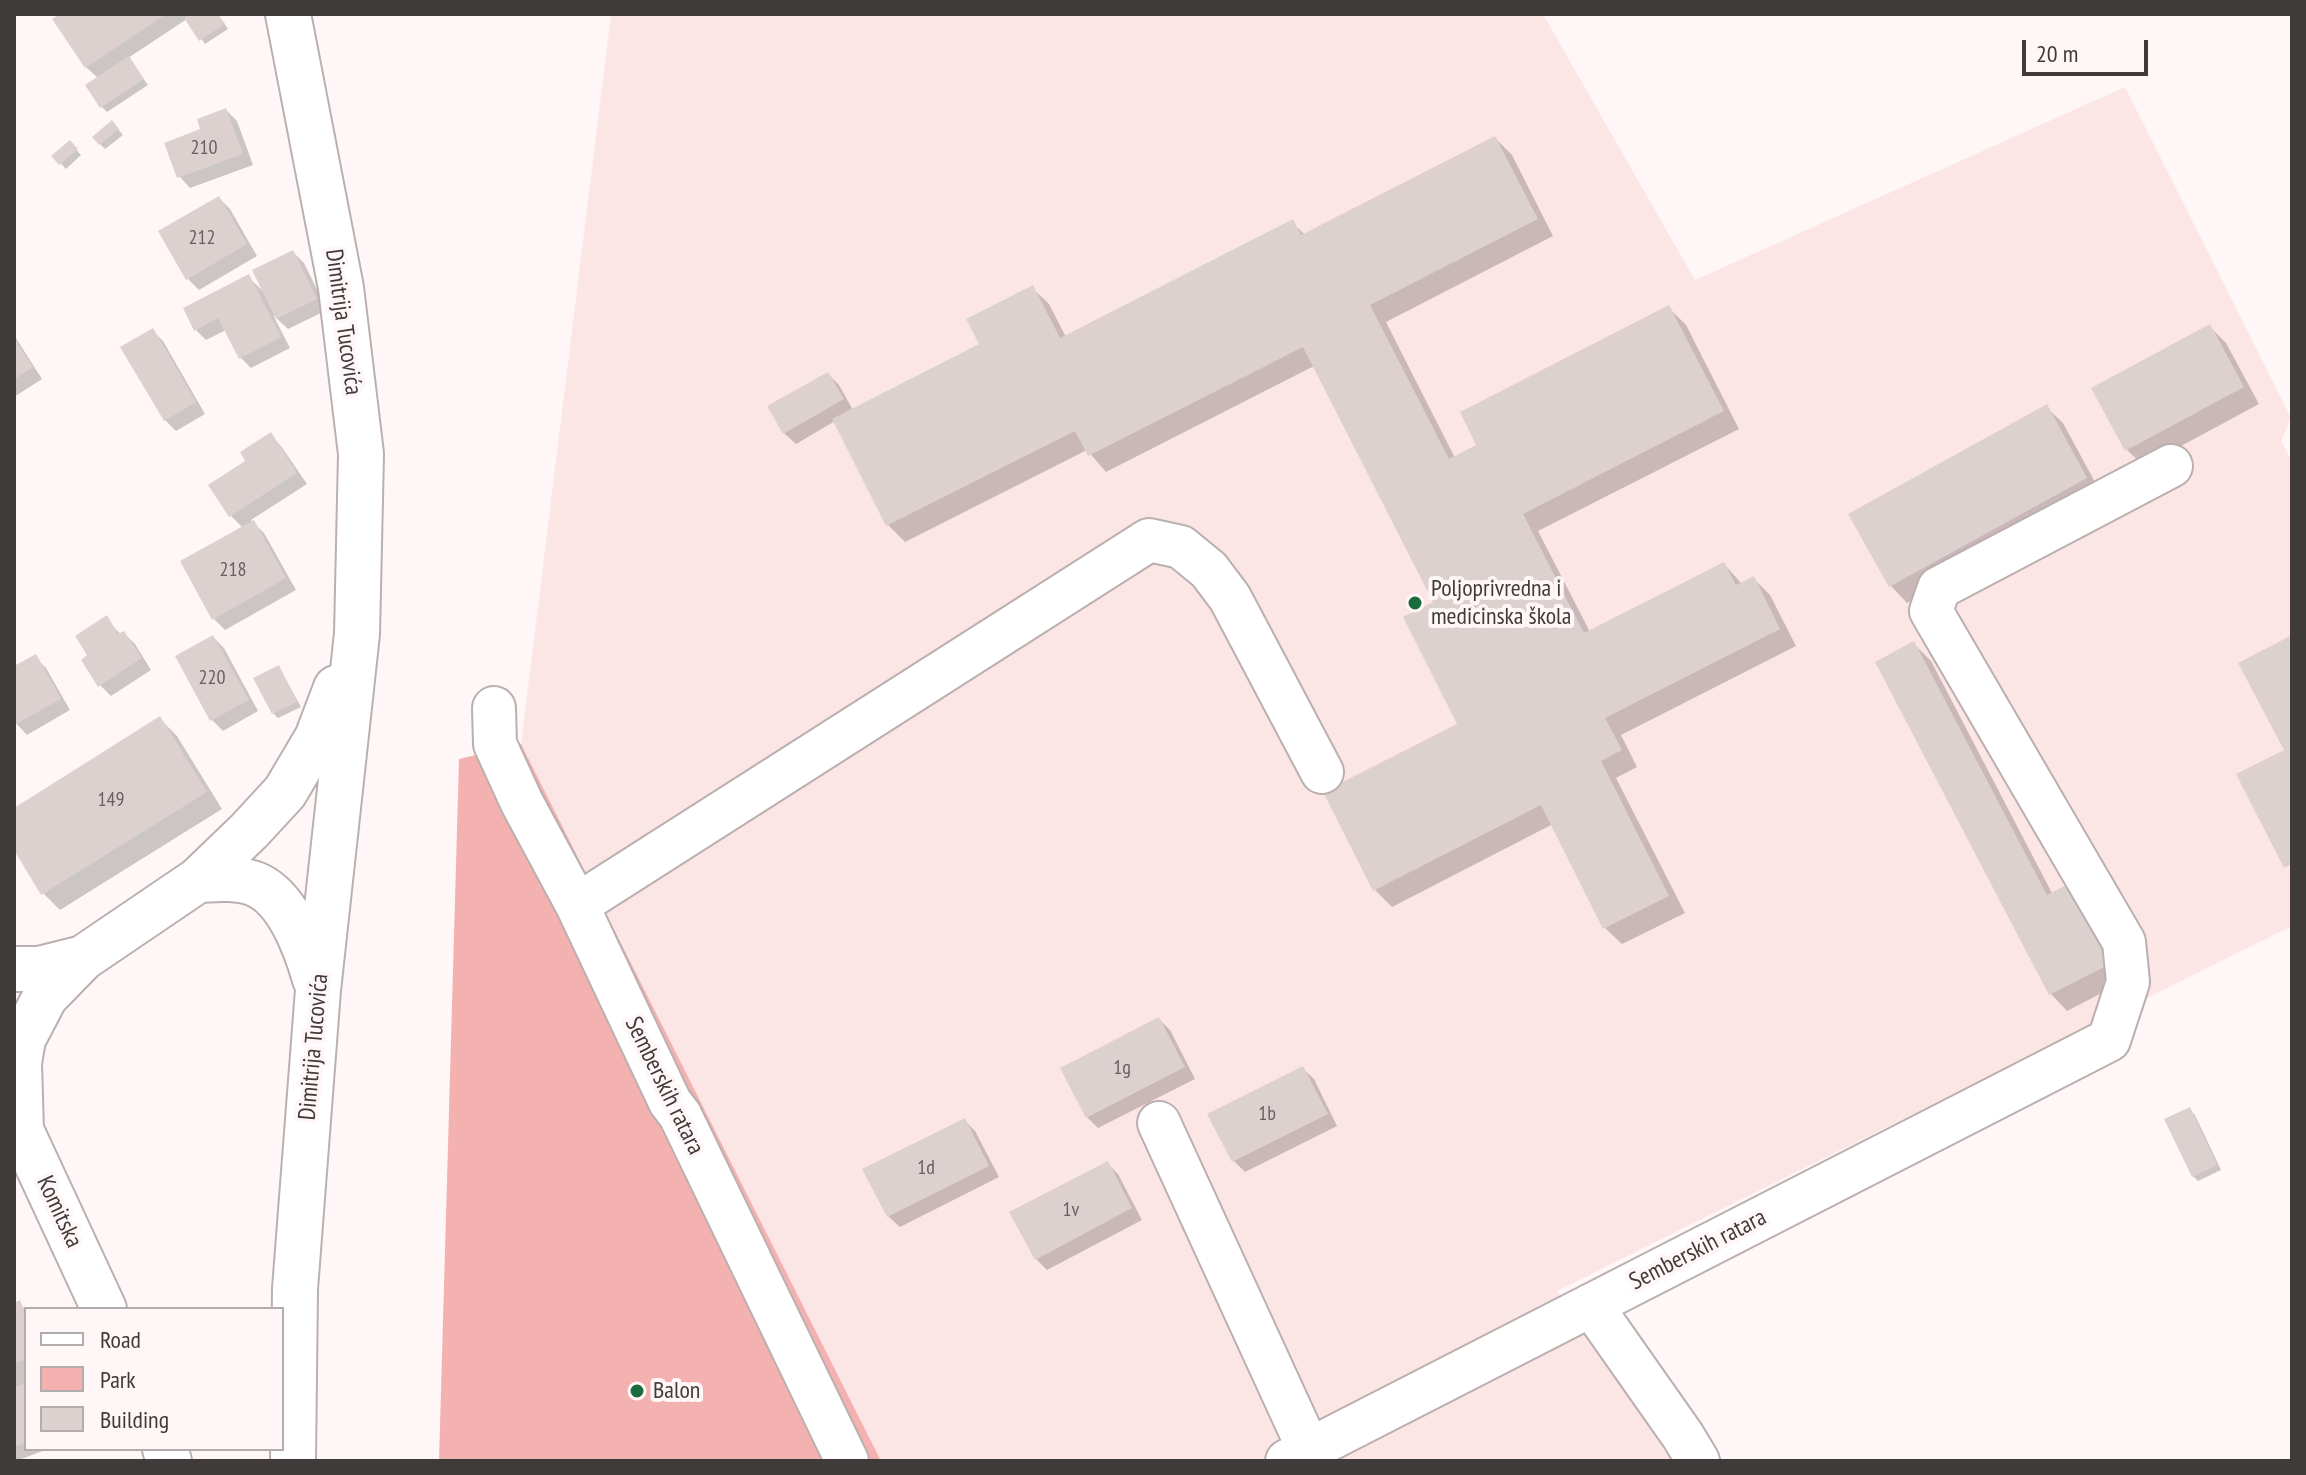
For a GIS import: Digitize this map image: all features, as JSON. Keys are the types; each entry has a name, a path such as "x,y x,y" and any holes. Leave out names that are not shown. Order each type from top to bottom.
{"main road":[{"name":"Dimitrija Tucovića","path":"288,14 341,288 361,454 357,634 287,1299 293,1461"},
{"name":"Dimitrija Tucovića","path":"18,1123 19,1063 23,1039 45,997 83,958 198,880 285,792 317,738 357,634"},
{"path":"198,880 231,878 257,884 276,900 306,948 318,990"},
{"name":"Dimitrija Tucovića","path":"14,969 39,969 83,958"},
{"name":"Komitska","path":"18,1123 103,1307"}],"street":[{"name":"Semberskih ratara","path":"1298,1455 2109,1040 2128,982 2124,942 1931,611 1939,588 2171,466"},
{"path":"577,905 1149,540 1181,547 1209,570 1230,598 1322,772"},
{"name":"Semberskih ratara","path":"494,708 495,744 522,803 577,905 847,1461"},
{"path":"1159,1123 1298,1455"},
{"path":"1591,1305 1698,1461"}],"shaded area":[{"name":"Poljoprivredna i medicinska škola","path":"611,14 1543,14 1695,280 2125,87 2291,418 2281,441 2292,462 2292,926 1557,1291 1672,1461 881,1461 521,744"}],"green space":[{"path":"521,744 881,1461 439,1461 459,759"}],"building":[{"path":"60,14 166,14 85,68 52,19"},
{"path":"191,14 218,14 225,24 199,41 184,18"},
{"path":"129,56 144,79 100,108 85,85"},
{"path":"226,108 243,154 177,178 164,143 200,129 197,119"},
{"path":"112,120 119,129 99,145 92,137"},
{"path":"1495,136 1538,219 1370,305 1449,459 1476,445 1460,412 1669,305 1724,411 1523,514 1584,633 1724,562 1736,585 1754,576 1780,629 1605,718 1622,750 1601,761 1669,896 1603,929 1541,805 1373,891 1323,792 1457,724 1403,617 1433,602 1303,347 1088,456 1075,431 886,526 832,419 979,344 966,319 1033,285 1060,338 1293,219 1301,235"},
{"path":"70,140 78,149 59,165 51,156"},
{"path":"219,196 247,244 186,280 158,231"},
{"path":"293,250 317,299 276,319 252,270"},
{"path":"249,274 281,337 239,359 218,318 194,331 183,308"},
{"path":"2210,324 2244,387 2125,451 2091,388"},
{"path":"153,328 196,402 164,421 120,347"},
{"path":"14,338 33,367 14,379"},
{"path":"828,372 844,399 783,434 767,406"},
{"path":"2047,404 2087,478 1889,587 1848,514"},
{"path":"271,432 297,473 229,517 208,485 245,461 240,452"},
{"path":"254,520 286,578 212,620 180,561"},
{"path":"107,615 118,634 124,631 142,658 98,687 81,660 87,655 75,636"},
{"path":"213,635 249,700 210,721 175,656"},
{"path":"2292,635 2292,864 2284,868 2236,774 2284,750 2238,663"},
{"path":"1914,641 2047,895 2070,883 2112,963 2049,995 1875,662"},
{"path":"36,654 61,699 14,725 14,666"},
{"path":"279,665 297,702 272,714 253,678"},
{"path":"160,716 207,792 41,895 14,850 14,808"},
{"path":"1159,1017 1185,1067 1086,1118 1060,1068"},
{"path":"1303,1066 1328,1114 1232,1162 1207,1114"},
{"path":"2190,1107 2217,1165 2192,1177 2164,1119"},
{"path":"965,1118 989,1166 887,1217 862,1169"},
{"path":"1108,1161 1132,1208 1035,1260 1009,1212"},
{"path":"20,1300 24,1311 24,1360 14,1364 14,1303"},
{"path":"24,1384 24,1443 14,1447 14,1387"}],"place":[{"name":"Poljoprivredna i medicinska škola","path":"1415,603"},
{"name":"Balon","path":"637,1391"}]}
